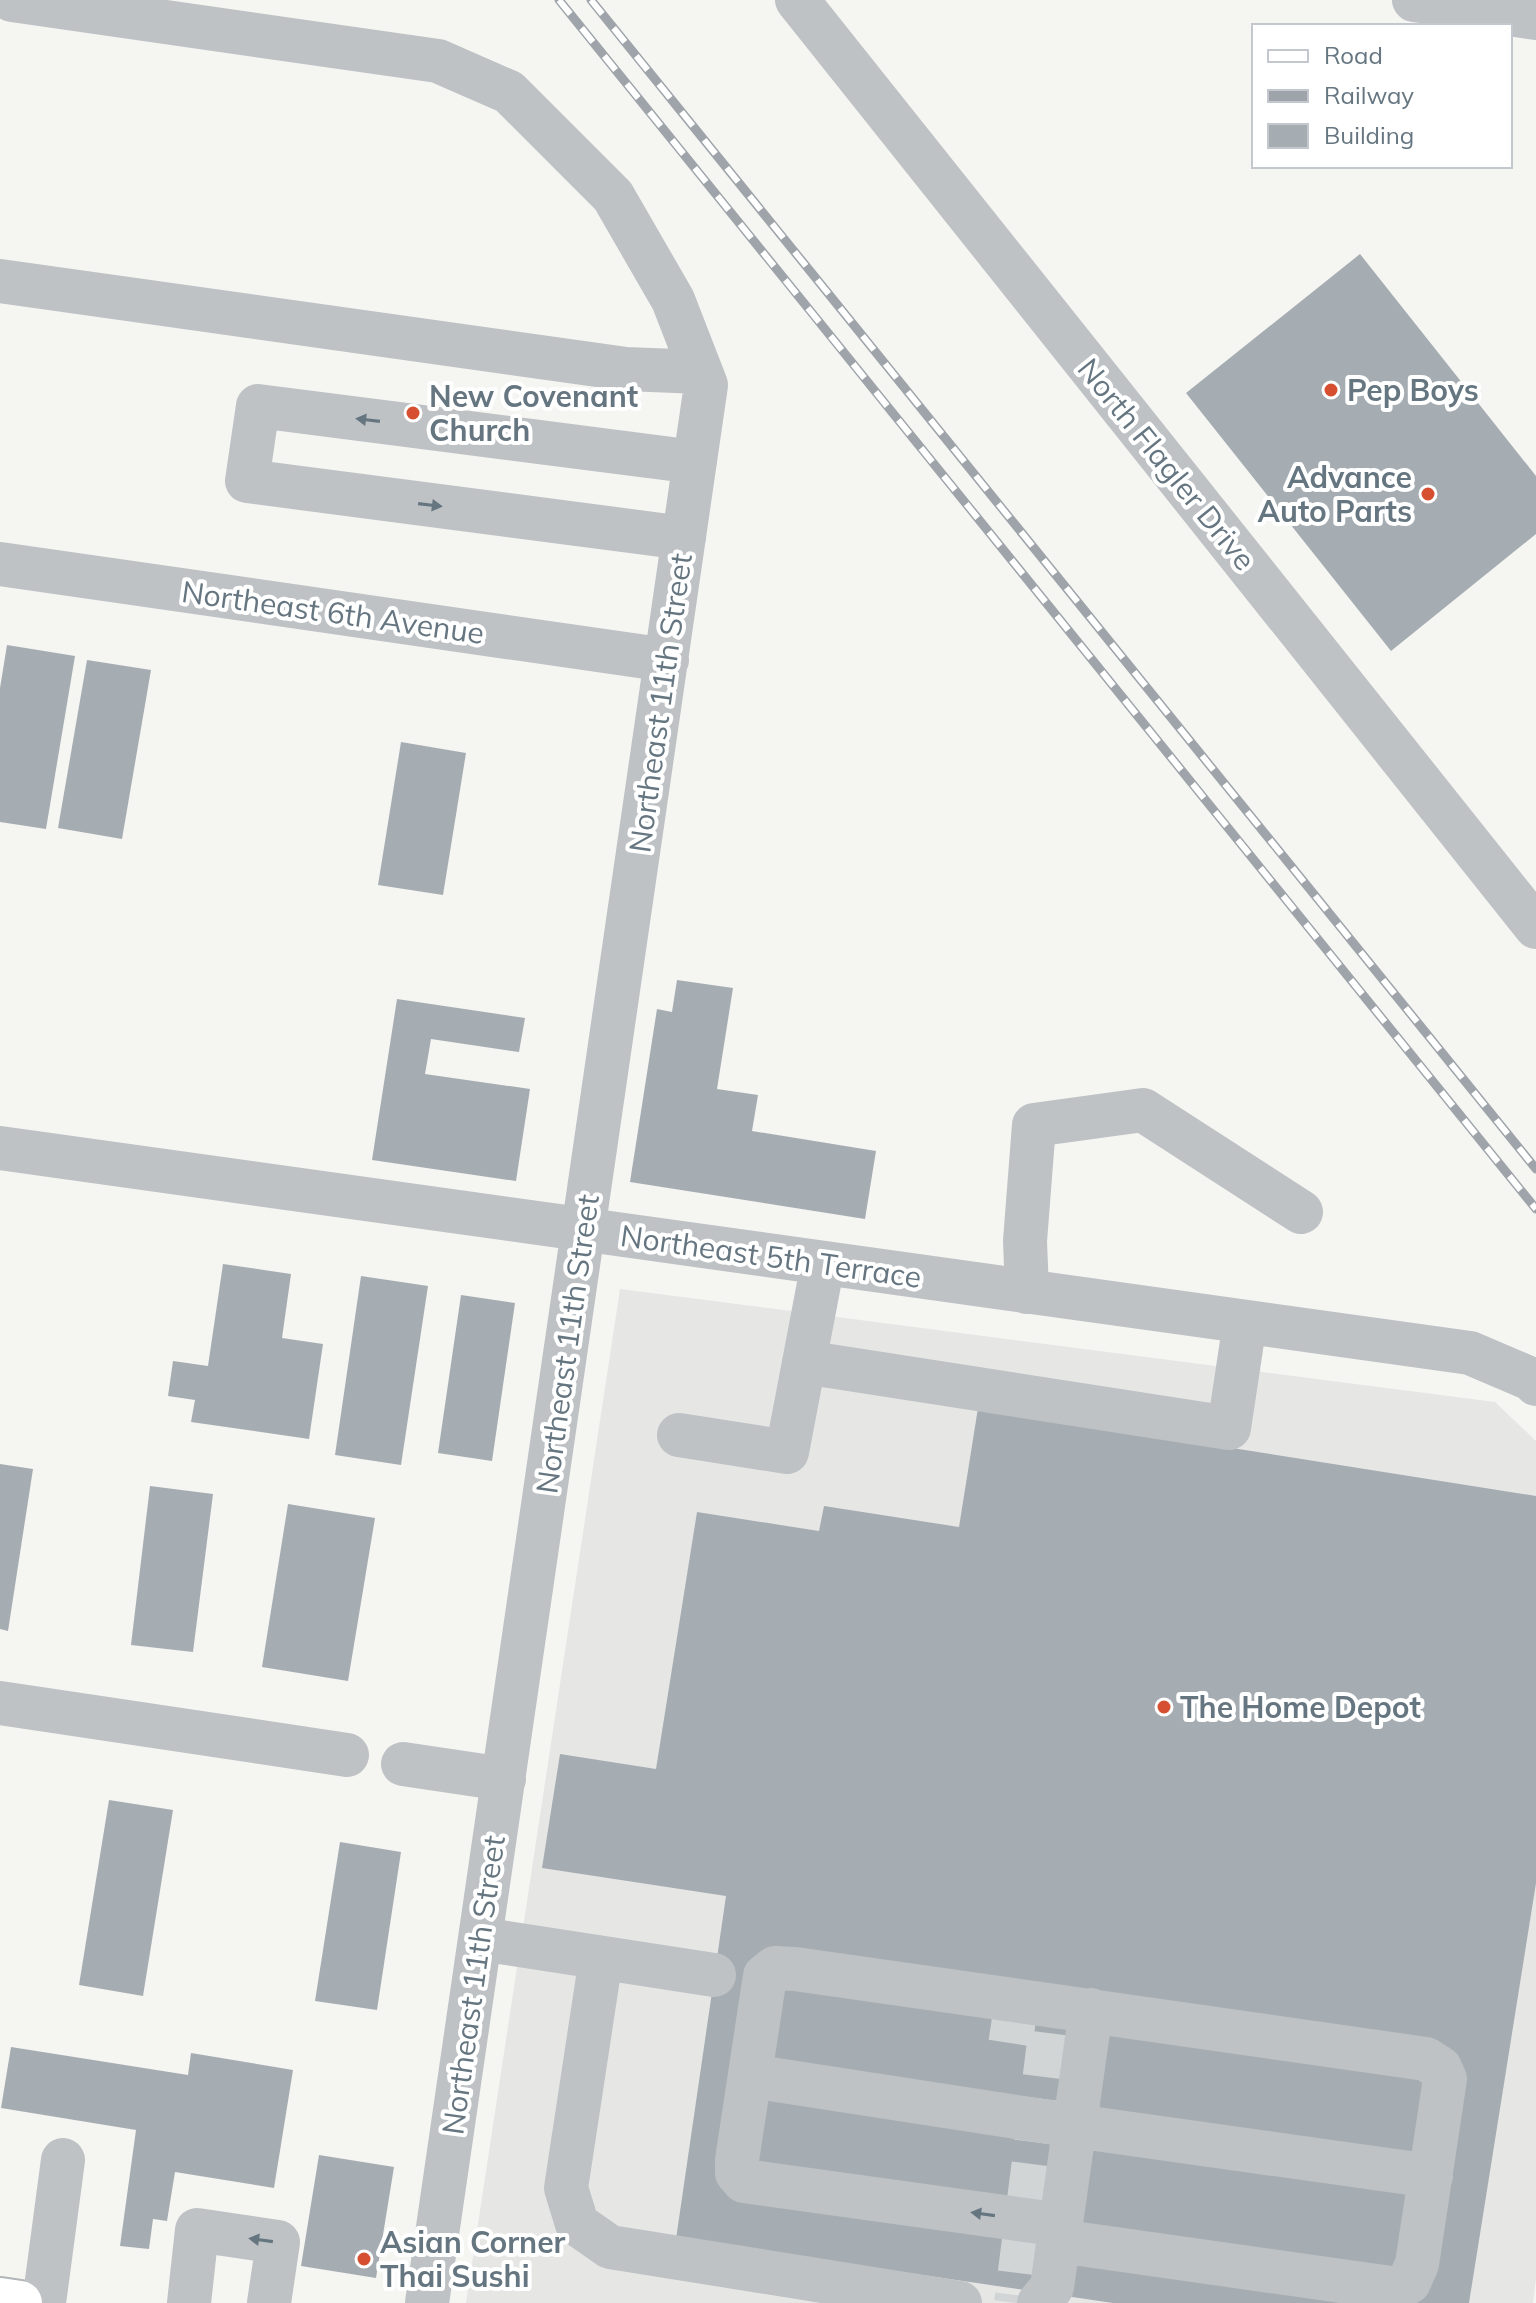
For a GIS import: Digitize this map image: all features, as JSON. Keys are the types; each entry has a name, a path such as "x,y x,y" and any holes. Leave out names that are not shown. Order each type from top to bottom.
{"main road":[{"path":"0,2300 20,2303"}],"street":[{"path":"0,281 704,379 673,300 613,196 509,92 438,61 12,0"},
{"name":"North Flagler Drive","path":"797,0 1536,927"},
{"path":"1414,0 1536,18"},
{"name":"Northeast 11th Street","path":"427,2303 667,660 704,379"},
{"path":"684,538 247,481 258,406 695,462"},
{"name":"Northeast 6th Avenue","path":"0,564 667,660"},
{"path":"1027,1292 1025,1241 1034,1125 1143,1110 1301,1212"},
{"name":"Northeast 5th Terrace","path":"0,1148 1470,1353 1536,1384"},
{"path":"679,1435 787,1452 823,1263"},
{"path":"804,1362 1229,1428 1245,1322"},
{"path":"0,1703 347,1755"},
{"path":"403,1764 504,1779"},
{"path":"480,1939 714,1975"},
{"path":"601,1958 566,2188 577,2224 610,2247 960,2303"},
{"path":"775,1968 1426,2059 1440,2068 1445,2079 1417,2264 1409,2282 1398,2289 744,2181 737,2173 737,2160 750,2076 765,1976 775,1968"},
{"path":"1039,2303 1052,2287 1091,2010"},
{"path":"750,2076 1431,2176"},
{"path":"44,2303 63,2160"},
{"path":"189,2303 197,2230 278,2242 269,2303"}],"shaded area":[{"path":"620,1289 1495,1402 1536,1441 1536,2279 1533,2303 466,2303"}],"building":[{"path":"1360,254 1536,476 1536,534 1391,651 1186,393"},
{"path":"7,645 75,656 46,829 0,822 0,688"},
{"path":"87,660 151,670 122,839 58,828"},
{"path":"401,742 466,753 443,895 378,885"},
{"path":"677,980 733,988 717,1089 758,1095 752,1131 876,1151 865,1219 630,1182 657,1009 672,1012"},
{"path":"397,999 525,1018 519,1052 431,1039 425,1074 530,1089 516,1181 372,1160"},
{"path":"223,1264 291,1274 282,1338 323,1344 309,1439 191,1422 195,1400 168,1396 173,1361 208,1366"},
{"path":"361,1276 428,1286 401,1465 335,1455"},
{"path":"461,1295 515,1303 492,1461 438,1453"},
{"path":"978,1408 1536,1496 1536,1883 1469,2303 1113,2303 676,2239 726,1896 542,1868 560,1754 656,1769 697,1512 819,1531 824,1506 959,1527"},
{"path":"0,1464 33,1469 8,1631 0,1629"},
{"path":"150,1486 213,1494 193,1652 131,1645"},
{"path":"288,1504 375,1518 348,1681 262,1667"},
{"path":"109,1800 173,1810 143,1996 79,1985"},
{"path":"340,1842 401,1852 377,2010 315,2001"},
{"path":"11,2047 188,2075 191,2053 293,2070 274,2188 175,2172 167,2221 153,2219 149,2249 120,2246 136,2130 1,2108"},
{"path":"319,2155 394,2167 376,2278 301,2266"}],"tunnel":[{"path":"992,2018 1051,2027 1016,2303"}],"railway":[{"path":"559,0 1536,1209"},
{"path":"591,0 1536,1169"}],"place":[{"name":"Pep Boys","path":"1331,390"},
{"name":"New Covenant Church","path":"413,413"},
{"name":"Advance Auto Parts","path":"1428,494"},
{"name":"The Home Depot","path":"1164,1707"},
{"name":"Asian Corner Thai Sushi","path":"364,2259"}]}
